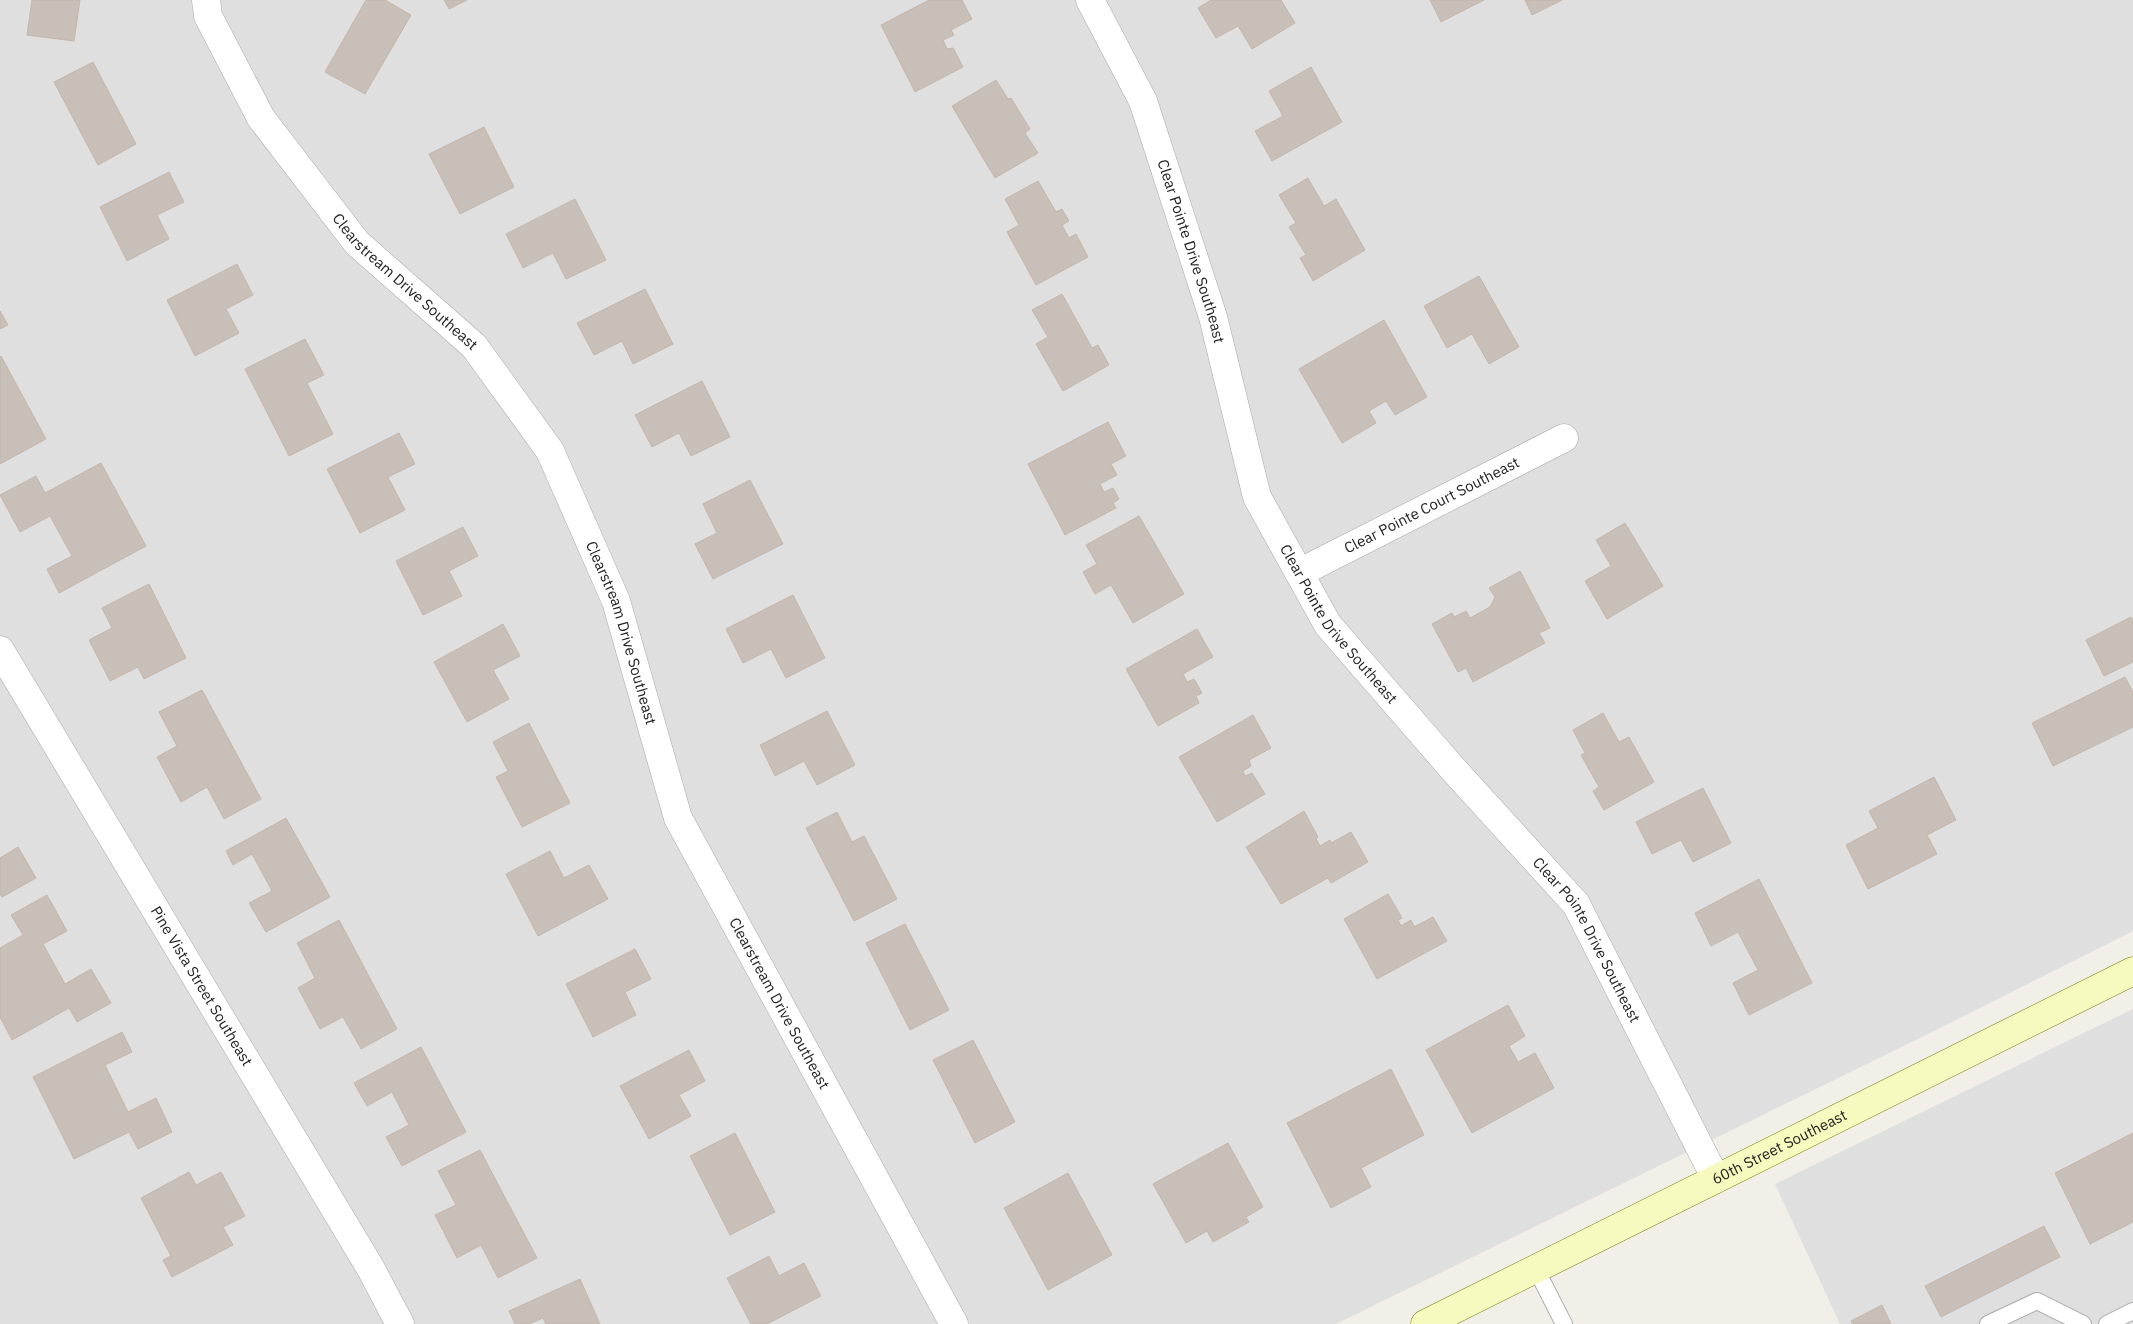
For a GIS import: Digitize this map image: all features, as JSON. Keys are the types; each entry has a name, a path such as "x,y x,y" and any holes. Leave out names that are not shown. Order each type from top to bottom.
{"main road":[{"name":"60th Street Southeast","path":"1425,1324 2133,971"}],"street":[{"name":"Clearstream Drive Southeast","path":"206,0 208,16 261,118 357,243 474,346 550,451 616,601 678,818 954,1324"},
{"name":"Clear Pointe Drive Southeast","path":"1090,0 1144,101 1212,317 1257,497 1328,625 1453,769 1576,904 1716,1179"},
{"name":"Clear Pointe Court Southeast","path":"1299,572 1564,438"},
{"name":"Pine Vista Street Southeast","path":"0,650 370,1269 400,1324"}],"lane":[{"path":"1536,1269 1564,1324"},
{"path":"1988,1324 2037,1301 2083,1324"},
{"path":"2107,1324 2133,1311"}],"shaded area":[{"path":"0,0 2133,0 2133,931 1928,1034 1336,1324 0,1324"},
{"path":"2133,1009 2133,1324 1840,1324 1775,1184"}],"building":[{"path":"32,0 80,0 74,41 27,35"},
{"path":"366,0 385,0 411,15 365,94 325,72"},
{"path":"444,0 467,0 449,9"},
{"path":"929,0 962,0 972,19 951,30 954,35 943,40 947,49 953,48 963,67 915,92 881,25"},
{"path":"1211,0 1281,0 1295,23 1252,49 1238,26 1216,38 1198,8"},
{"path":"1430,0 1484,0 1441,22"},
{"path":"1525,0 1562,0 1532,15"},
{"path":"93,62 136,144 98,165 54,82"},
{"path":"1311,67 1342,122 1272,161 1255,131 1283,116 1269,91"},
{"path":"996,80 1008,99 1011,98 1030,129 1025,133 1038,153 995,178 952,106"},
{"path":"484,127 514,187 460,214 429,154"},
{"path":"169,172 184,202 157,215 169,239 127,261 100,207"},
{"path":"1308,178 1324,206 1336,199 1365,250 1313,281 1300,258 1306,255 1289,227 1296,223 1279,195"},
{"path":"1038,181 1056,212 1062,209 1069,221 1062,225 1069,238 1076,234 1088,257 1036,285 1007,232 1019,225 1005,199"},
{"path":"575,199 606,260 566,279 553,253 523,268 506,234"},
{"path":"237,264 253,295 226,309 239,333 195,356 167,300"},
{"path":"1479,276 1519,347 1489,364 1472,334 1447,348 1424,306"},
{"path":"645,289 673,344 633,364 622,341 594,355 577,323"},
{"path":"1062,294 1092,348 1098,345 1109,365 1063,391 1036,344 1048,337 1032,310"},
{"path":"0,311 8,325 0,329"},
{"path":"1384,320 1427,397 1395,415 1386,401 1369,411 1376,423 1342,443 1299,369"},
{"path":"305,339 324,375 307,383 333,434 289,456 245,369"},
{"path":"0,357 46,439 0,464"},
{"path":"702,381 730,437 691,456 679,433 652,447 635,415"},
{"path":"1108,422 1126,456 1111,464 1117,475 1100,484 1104,492 1113,488 1119,499 1113,503 1116,508 1065,535 1028,464"},
{"path":"399,433 415,464 388,477 405,510 360,533 327,469"},
{"path":"101,463 146,546 59,593 47,569 72,556 50,516 20,532 0,495 36,476 45,493"},
{"path":"750,480 783,544 713,579 695,544 717,533 703,504"},
{"path":"1139,516 1184,594 1133,623 1111,585 1095,594 1083,572 1097,564 1086,545"},
{"path":"1625,523 1663,586 1607,619 1585,581 1611,566 1596,540"},
{"path":"463,527 478,556 449,571 462,596 423,615 396,561"},
{"path":"1520,571 1550,628 1539,633 1545,643 1473,682 1466,668 1458,672 1432,624 1452,613 1454,617 1466,611 1470,618 1490,607 1495,597 1489,588"},
{"path":"149,584 186,658 144,679 138,667 110,681 89,640 112,628 102,608"},
{"path":"793,595 825,658 786,678 771,649 743,663 726,629"},
{"path":"2131,617 2133,620 2133,662 2104,676 2086,640"},
{"path":"503,624 520,656 493,670 509,699 467,722 434,662"},
{"path":"1197,629 1213,657 1183,674 1187,682 1194,679 1202,693 1196,696 1199,703 1158,726 1126,669"},
{"path":"2125,677 2133,692 2133,727 2053,766 2032,723"},
{"path":"202,690 261,799 224,819 207,787 181,802 157,757 177,746 159,712"},
{"path":"827,711 855,765 817,785 804,761 775,776 760,745"},
{"path":"1603,713 1619,742 1629,737 1654,782 1604,810 1593,791 1599,787 1581,755 1585,753 1573,730"},
{"path":"1253,715 1271,748 1249,760 1251,766 1243,771 1245,776 1252,773 1265,794 1217,822 1179,757"},
{"path":"529,723 570,803 522,827 496,777 508,771 493,742"},
{"path":"1934,777 1956,820 1927,835 1937,854 1868,889 1846,845 1878,828 1869,811"},
{"path":"1703,788 1731,843 1693,862 1681,840 1652,854 1636,822"},
{"path":"1304,811 1318,837 1316,839 1320,846 1330,840 1331,843 1351,832 1368,862 1331,883 1328,878 1281,904 1246,847"},
{"path":"837,812 852,842 864,836 897,899 854,921 806,828"},
{"path":"286,818 330,897 266,932 249,903 272,891 252,854 233,865 226,851"},
{"path":"18,847 36,878 2,897 0,894 0,858"},
{"path":"550,851 564,878 589,865 608,899 538,936 506,874"},
{"path":"1759,879 1812,983 1749,1015 1733,983 1758,970 1738,932 1711,946 1695,913"},
{"path":"1388,894 1402,918 1398,920 1401,926 1411,920 1414,927 1433,917 1447,941 1377,979 1344,919"},
{"path":"47,895 67,931 43,944 65,984 91,969 111,1003 77,1022 69,1008 12,1040 0,1017 0,948 23,935 11,915"},
{"path":"339,920 397,1029 361,1049 343,1017 320,1029 298,988 315,978 297,943"},
{"path":"905,924 949,1010 910,1030 866,943"},
{"path":"635,949 651,979 625,992 636,1015 593,1037 566,984"},
{"path":"1508,1005 1525,1036 1509,1046 1518,1062 1535,1053 1554,1088 1472,1133 1426,1050"},
{"path":"122,1032 132,1052 105,1065 128,1112 156,1098 172,1132 138,1149 129,1132 74,1159 33,1077"},
{"path":"973,1040 1015,1122 975,1143 933,1060"},
{"path":"421,1047 466,1132 402,1166 386,1137 409,1125 392,1092 367,1106 354,1083"},
{"path":"689,1050 705,1081 679,1095 691,1116 649,1139 620,1086"},
{"path":"1391,1069 1424,1135 1361,1168 1371,1187 1331,1208 1287,1123"},
{"path":"735,1133 775,1212 730,1235 690,1156"},
{"path":"2133,1133 2133,1222 2090,1244 2055,1173"},
{"path":"1228,1143 1263,1207 1246,1217 1249,1222 1213,1242 1207,1231 1186,1243 1153,1184"},
{"path":"480,1150 537,1258 498,1278 481,1245 457,1258 435,1215 456,1205 438,1171"},
{"path":"189,1172 196,1185 221,1172 245,1216 223,1227 233,1245 172,1277 163,1260 171,1256 141,1198"},
{"path":"1068,1173 1112,1255 1048,1290 1004,1208"},
{"path":"2044,1226 2060,1257 1941,1317 1925,1286"},
{"path":"769,1256 779,1276 804,1263 821,1296 767,1324 751,1324 727,1278"},
{"path":"580,1279 600,1324 546,1324 543,1318 529,1324 515,1324 509,1311"},
{"path":"1882,1305 1891,1324 1853,1324 1851,1321"}]}
